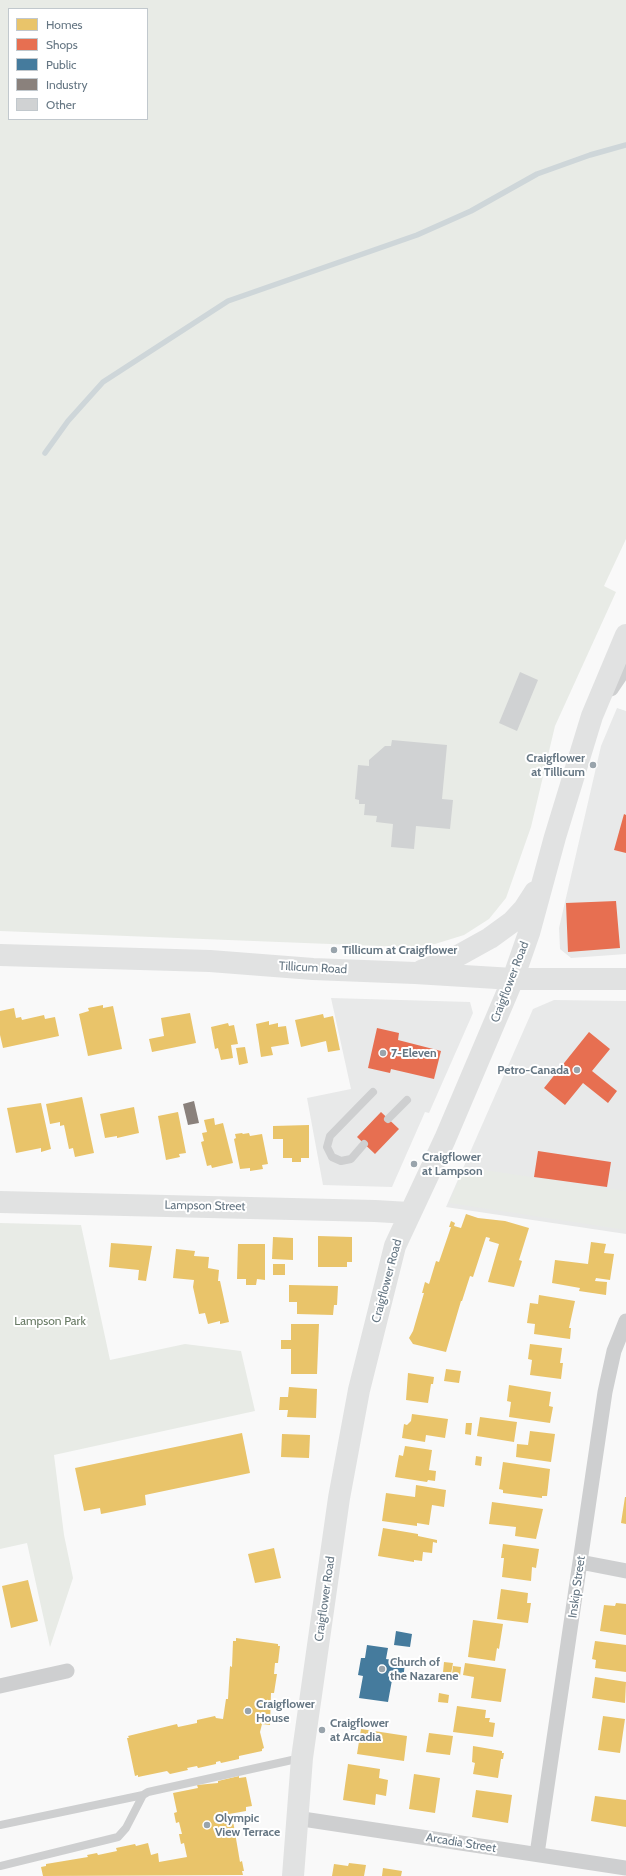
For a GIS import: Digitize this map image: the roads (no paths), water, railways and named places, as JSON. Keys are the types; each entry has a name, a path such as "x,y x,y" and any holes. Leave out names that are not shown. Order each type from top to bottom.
{"main road":[{"name":"Craigflower Road","path":"293,1876 296,1818 302,1758 348,1444 359,1390 395,1246 409,1213 445,1139 513,979 531,927 592,716 626,635"},
{"path":"417,973 472,949 512,922 524,909 536,891 551,854"},
{"name":"Tillicum Road","path":"0,955 210,961 313,969 513,979 626,979"},
{"name":"Lampson Street","path":"0,1202 375,1210 409,1213"}],"street":[{"name":"Craigflower Road","path":"592,716 626,667"},
{"name":"Inskip Street","path":"537,1854 605,1392 614,1351 626,1321"},
{"path":"580,1562 626,1570"},
{"path":"0,1686 67,1671"},
{"name":"Arcadia Street","path":"296,1818 626,1868"}],"lane":[{"path":"364,1144 351,1159 341,1161 332,1158 327,1147 330,1136 373,1092"},
{"path":"388,1119 407,1100"},
{"path":"0,1825 143,1795 148,1792 302,1758"},
{"path":"0,1866 118,1837 126,1828 143,1795"}],"waterway":[{"path":"45,453 68,421 103,382 228,301 417,235 471,211 537,174 590,155 626,145"}],"place":[{"name":"Craigflower at Tillicum","path":"593,765"},
{"name":"Tillicum at Craigflower","path":"334,950"},
{"name":"7-Eleven","path":"383,1053"},
{"name":"Petro-Canada","path":"577,1070"},
{"name":"Craigflower at Lampson","path":"414,1164"},
{"name":"Church of the Nazarene","path":"382,1669"},
{"name":"Craigflower House","path":"248,1711"},
{"name":"Craigflower at Arcadia","path":"322,1730"},
{"name":"Olympic View Terrace","path":"207,1825"}],"park label":[{"name":"Lampson Park","path":"50,1321"}]}
